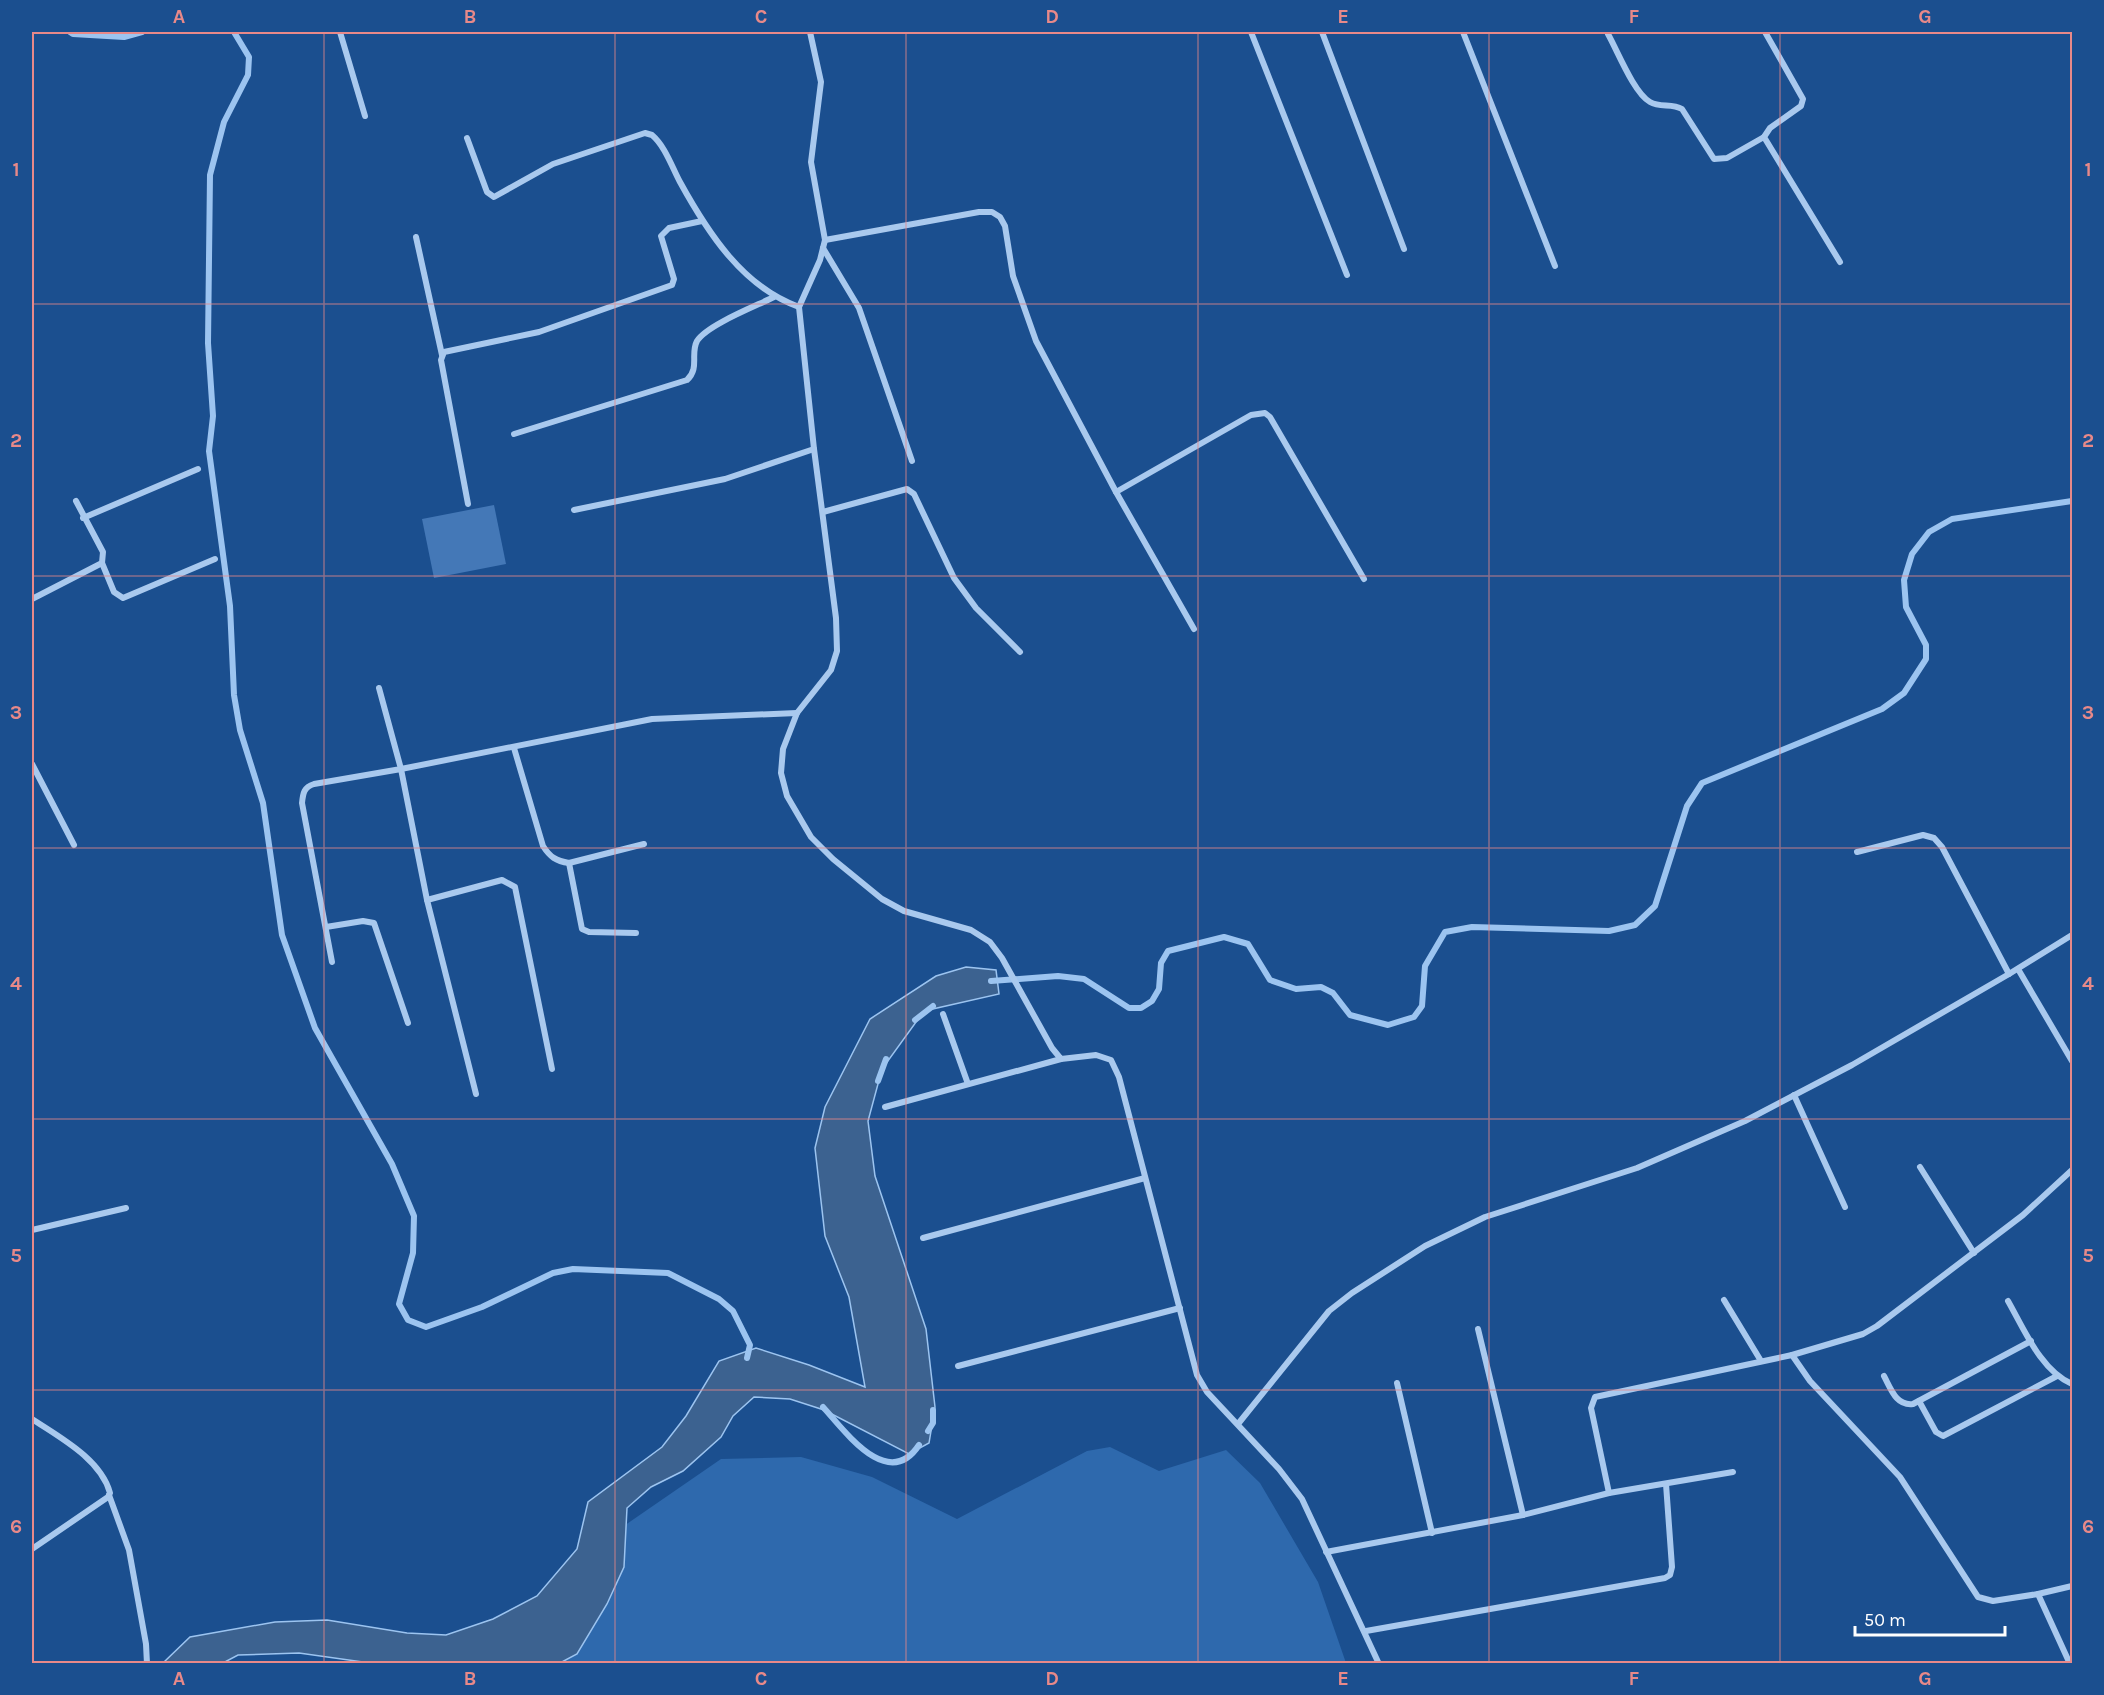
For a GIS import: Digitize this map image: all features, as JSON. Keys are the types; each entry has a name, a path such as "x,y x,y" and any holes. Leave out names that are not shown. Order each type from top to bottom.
{"street":[{"path":"340,32 365,116"},
{"path":"810,32 821,82 811,162 825,240 799,307 814,449 836,618 837,651 831,670 797,713 783,749 781,773 787,796 811,837 832,859 882,899 904,910 971,930 990,942 1002,958 1052,1048 1061,1059"},
{"path":"1251,32 1347,275"},
{"path":"1322,32 1404,249"},
{"path":"1463,32 1555,266"},
{"path":"1608,34 1641,94 1653,104 1676,105 1682,109 1714,159 1726,158 1764,137 1770,128 1801,106 1803,99 1765,32"},
{"path":"467,138 487,192 494,197 563,160 645,133 652,135 702,221 747,276 774,297 799,307"},
{"path":"1764,137 1840,262"},
{"path":"825,240 978,212 992,212 1000,217 1005,226 1017,287 1036,341 1116,492 1194,629"},
{"path":"442,355 447,351 539,332 672,285 674,279 661,236 669,228 702,221"},
{"path":"416,237 442,355 468,504"},
{"path":"823,248 859,308 912,460"},
{"path":"514,434 687,380 695,368 695,346 703,334 774,297"},
{"path":"1116,492 1251,415 1265,413 1270,417 1364,579"},
{"path":"574,510 715,482 814,449"},
{"path":"83,518 198,469"},
{"path":"823,512 907,489 914,494 954,578 964,593 1020,652"},
{"path":"76,501 103,552 102,563 114,592 123,598 214,559"},
{"path":"32,599 102,563"},
{"path":"379,688 401,769 427,900 476,1094"},
{"path":"332,962 302,803 303,792 308,786 674,716 797,713"},
{"path":"514,748 543,846 549,856 557,861 569,863 644,844"},
{"path":"32,764 74,845"},
{"path":"1857,852 1923,835 1934,838 1942,847 2010,974"},
{"path":"569,863 582,928 588,932 636,933"},
{"path":"427,900 502,880 515,887 552,1069"},
{"path":"326,927 363,921 374,923 408,1023"},
{"path":"1238,1424 1329,1311 1352,1293 1425,1246 1485,1217 1637,1168 1745,1121 2010,974 2073,935"},
{"path":"2018,969 2073,1061"},
{"path":"944,1014 968,1084"},
{"path":"885,1107 1061,1059 1096,1055 1111,1060 1119,1077 1197,1376 1207,1392 1293,1485 1366,1631 1379,1664"},
{"path":"1794,1095 1845,1207"},
{"path":"1920,1167 1974,1253"},
{"path":"1609,1493 1590,1408 1595,1397 1792,1355 1863,1335 2023,1215 2073,1170"},
{"path":"923,1238 1145,1178"},
{"path":"32,1230 126,1208"},
{"path":"1724,1300 1761,1360"},
{"path":"2008,1301 2031,1341 2057,1376 2073,1384"},
{"path":"958,1366 1180,1308"},
{"path":"1478,1329 1523,1515"},
{"path":"1884,1376 1902,1403 1914,1404 2031,1341"},
{"path":"1792,1355 1810,1381 1900,1477 1978,1597 1993,1601 2073,1586"},
{"path":"1919,1401 1936,1432 1943,1436 2057,1376"},
{"path":"1396,1383 1432,1533"},
{"path":"32,1419 87,1458 100,1472 110,1490 109,1495 129,1550 147,1663"},
{"path":"1326,1552 1523,1515 1609,1493 1733,1472"},
{"path":"1366,1631 1665,1578 1672,1567 1666,1484"},
{"path":"32,1549 109,1495"},
{"path":"2038,1594 2070,1664"}],"shaded area":[{"path":"966,967 996,970 999,994 924,1011 882,1069 868,1121 875,1176 926,1329 935,1407 929,1443 909,1454 824,1410 790,1399 754,1397 733,1416 721,1437 683,1471 651,1487 627,1508 624,1567 607,1604 577,1654 560,1663 377,1664 299,1653 238,1655 223,1663 163,1663 190,1637 275,1622 327,1620 407,1633 446,1635 493,1619 537,1596 577,1549 588,1502 662,1447 686,1416 719,1361 756,1348 809,1365 865,1387 849,1297 825,1236 815,1148 825,1107 870,1019 936,976"},
{"path":"1110,1447 1159,1471 1226,1450 1260,1483 1318,1582 1346,1663 520,1664 618,1530 721,1459 801,1457 872,1477 957,1519 1087,1451"}],"building":[{"path":"494,505 506,564 434,578 422,519"}],"waterway":[{"path":"70,32 124,37 142,32"},
{"path":"234,32 249,57 248,75 224,122 210,175 208,343 213,416 209,451 230,606 234,695 240,730 263,803 282,935 315,1028 392,1164 414,1216 413,1253 399,1304 408,1320 426,1327 482,1307 553,1273 573,1269 668,1273 719,1299 733,1311 750,1345 747,1358"},
{"path":"991,981 1058,976 1084,979 1129,1008 1141,1008 1152,1001 1159,989 1161,963 1168,951 1224,937 1248,944 1270,980 1296,989 1321,987 1333,993 1350,1015 1388,1025 1414,1017 1422,1006 1425,966 1445,932 1472,927 1609,931 1635,925 1655,906 1687,806 1702,783 1882,709 1904,693 1926,659 1926,645 1906,607 1904,580 1912,554 1929,532 1952,519 2072,501"},
{"path":"915,1020 933,1006"},
{"path":"878,1081 886,1059"},
{"path":"823,1407 855,1442 881,1460 894,1462 907,1458 919,1445"},
{"path":"928,1431 933,1423 933,1410"}]}
